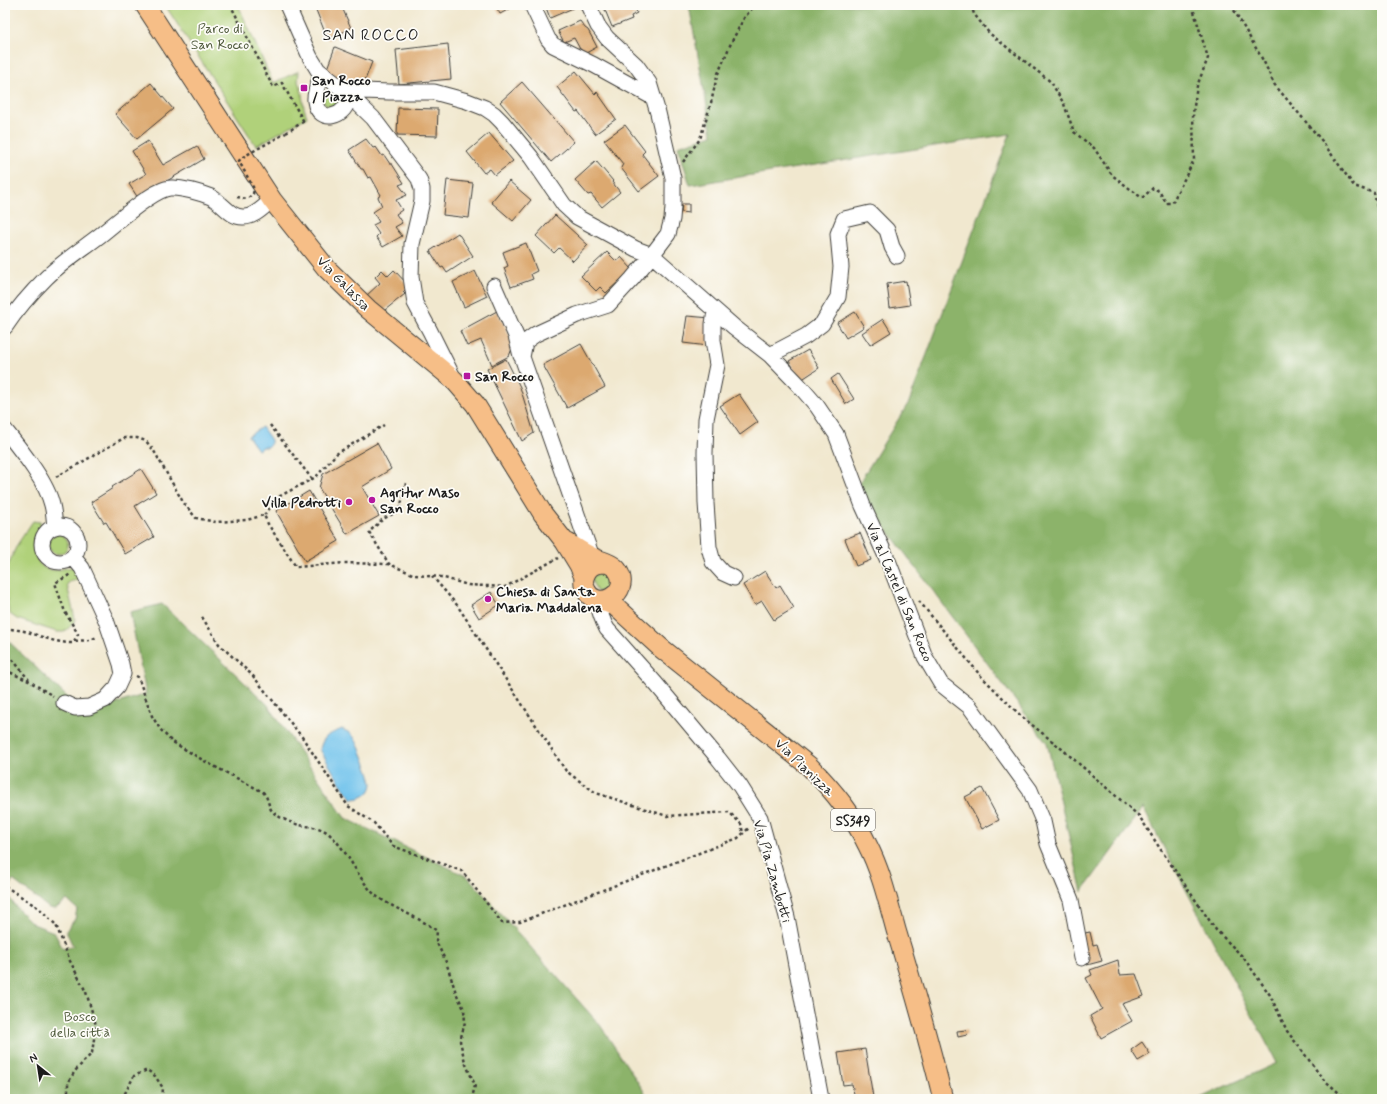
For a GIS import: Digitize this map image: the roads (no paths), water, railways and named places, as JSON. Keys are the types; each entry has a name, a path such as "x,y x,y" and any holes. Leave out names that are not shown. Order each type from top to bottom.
{"main road":[{"name":"Via Galassa","path":"145,5 272,200 327,268 368,309 454,380 475,404 543,514 566,544 579,565 584,577"},
{"name":"Via Galassa","path":"566,544 599,560"},
{"path":"584,577 589,568 594,564 600,563 599,560"},
{"name":"Via Pianizza","path":"599,560 612,565 620,574 621,586 625,600 636,623"},
{"name":"Via Pianizza","path":"584,577 584,583 588,594 615,606 636,623 662,648 809,766 826,783 852,818 867,843 877,867 921,1011 943,1099"},
{"path":"600,600 615,596 619,592 621,586"}],"street":[{"path":"287,5 314,64 322,73 348,94 373,118 419,179 422,189 422,201 412,244 411,277 414,303 430,331 454,380"},
{"path":"532,5 548,39 553,45 594,65 654,98"},
{"path":"522,357 525,342 536,334 577,315 608,305 652,256 668,234 672,219 673,178 654,98 644,74 636,64 607,38 598,26 588,5"},
{"path":"322,73 315,98 317,108 320,112 328,116 338,115 348,105 348,94"},
{"name":"Via al Castel di San Rocco","path":"348,94 364,91 434,92 467,100 485,108 502,122 531,157 564,205 577,217 652,256 734,327 770,355 817,406 836,434 863,506 889,563 925,657 941,684 970,707 1030,790 1043,821 1048,844 1072,900 1082,958"},
{"path":"5,327 18,308 46,278 74,253 130,210 161,190 181,188 212,198 235,216 244,217 252,215 272,200"},
{"path":"770,355 806,336 822,324 838,297 841,267 838,234 844,219 870,213 887,230 892,247 897,256"},
{"path":"494,286 516,336 578,519 599,560"},
{"path":"715,311 713,340 717,365 706,419 706,503 709,548 713,562 723,573 734,578"},
{"path":"5,430 44,485 52,505 54,527"},
{"path":"566,544 570,531 578,519"},
{"path":"64,703 75,708 89,707 105,700 117,687 123,674 106,620 77,562 78,545 74,533 70,529 64,527 54,527 46,532 42,543 45,555 56,562 68,560 77,562"},
{"name":"Via Pia Zambotti","path":"600,600 598,608 607,629 656,684 718,758 740,786 760,818 787,917 821,1099"}],"water":[{"path":"262,427 271,440 271,443 268,447 263,447 258,450 248,436"},
{"path":"342,729 351,734 358,744 372,783 372,787 368,793 359,798 352,799 331,769 320,749 325,738"}],"place":[{"name":"San Rocco / Piazza","path":"304,88"},
{"name":"San Rocco","path":"467,376"},
{"name":"Agritur Maso San Rocco","path":"372,500"},
{"name":"Villa Pedrotti","path":"349,502"},
{"name":"Chiesa di Santa Maria Maddalena","path":"488,599"}],"district":[{"name":"SAN ROCCO","path":"371,34"}],"park label":[{"name":"Parco di San Rocco","path":"220,36"},
{"name":"Bosco della città","path":"80,1024"}]}
